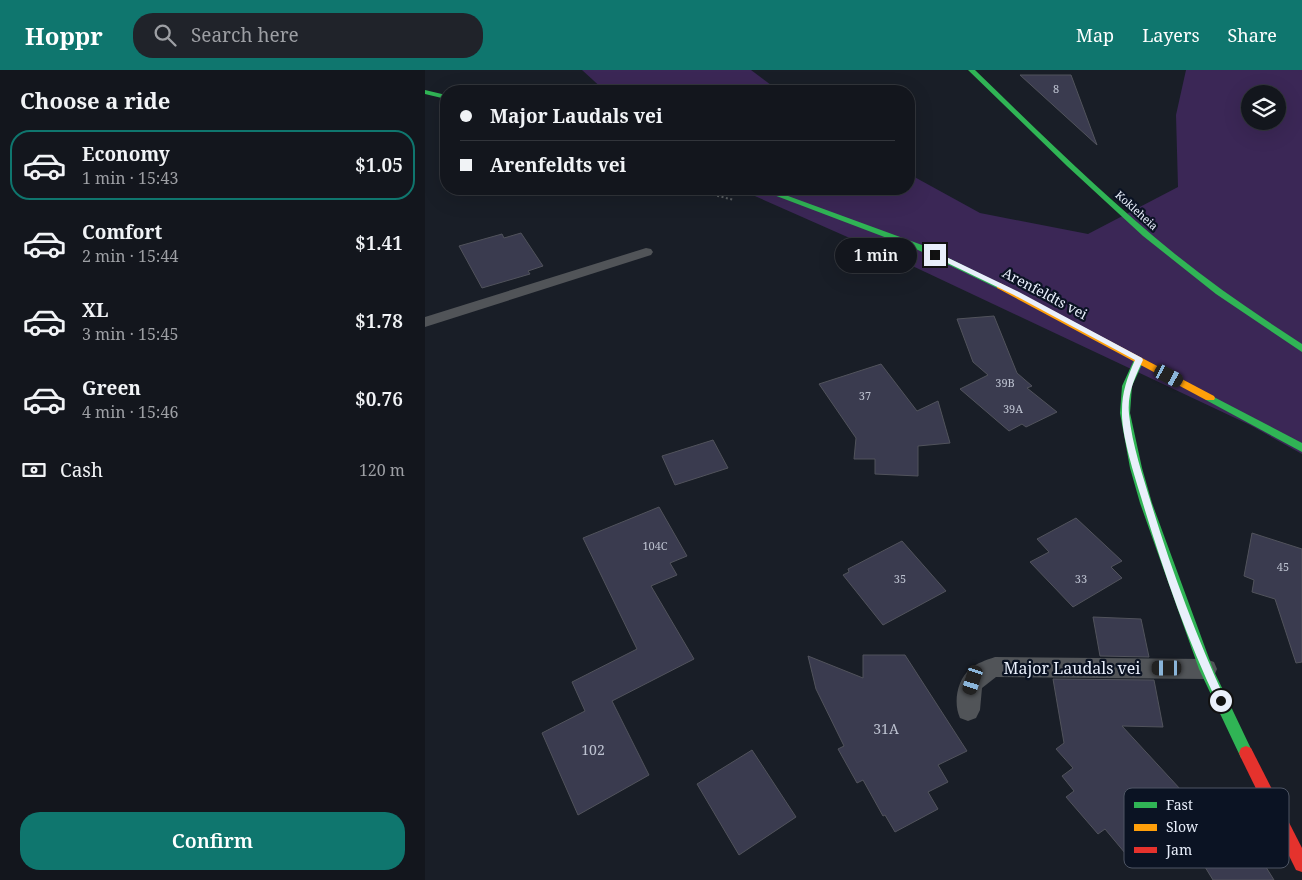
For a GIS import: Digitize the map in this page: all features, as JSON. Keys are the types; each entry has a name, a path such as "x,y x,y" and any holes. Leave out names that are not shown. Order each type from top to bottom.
{"street":[{"name":"Kokleheia","path":"971,70 1122,214 1173,258 1251,315 1302,349"},
{"path":"425,92 440,96"},
{"name":"Arenfeldts vei","path":"778,195 919,247 1017,294 1302,448"},
{"path":"1139,360 1127,386 1125,413 1135,461 1159,542 1206,669 1263,788"},
{"path":"1289,840 1302,864"}],"lane":[{"path":"425,322 646,252"},
{"name":"Major Laudals vei","path":"968,710 973,680 979,674 995,667 1206,669"}],"shaded area":[{"path":"582,70 751,70 771,85 598,85"},
{"path":"1186,70 1302,70 1302,454 1250,425 904,262 753,195 915,195 915,177 980,213 1088,234 1178,187 1176,115"}],"building":[{"path":"1020,75 1071,75 1097,145"},
{"path":"521,233 543,266 528,271 530,274 482,288 459,246 502,234 504,238"},
{"path":"994,316 1017,373 1032,386 1027,388 1057,412 1026,427 1022,424 1009,431 960,389 988,375 973,362 957,319"},
{"path":"881,364 917,411 938,401 950,443 918,446 918,476 875,474 875,459 854,459 856,438 819,384"},
{"path":"713,440 728,468 675,485 662,456"},
{"path":"659,507 687,556 670,563 677,575 651,586 694,659 612,701 649,775 578,815 542,733 585,711 572,682 637,649 583,538"},
{"path":"1076,518 1122,561 1111,567 1122,578 1073,607 1030,562 1049,552 1037,539"},
{"path":"1252,533 1302,549 1302,662 1296,663 1275,599 1252,592 1254,580 1244,576"},
{"path":"902,541 946,591 883,625 843,575 849,572 848,569"},
{"path":"1093,617 1141,619 1149,657 1100,656"},
{"path":"863,655 905,655 967,751 938,765 948,782 928,792 938,809 895,832 885,815 883,816 863,780 857,783 838,749 844,746 816,689 808,656 863,678"},
{"path":"1053,679 1154,680 1163,727 1122,726 1179,788 1124,788 1124,852 1105,829 1098,834 1066,797 1074,791 1062,776 1073,768 1056,749 1064,743"},
{"path":"752,750 796,817 739,855 697,784"},
{"path":"1206,868 1267,868 1274,880 1213,880"}],"traffic: fast":[{"path":"971,70 1070,165 1172,256 1203,281 1302,349"},
{"path":"425,92 440,96"},
{"path":"778,195 919,247 1000,286"},
{"path":"1139,360 1127,386 1125,413 1136,468 1146,503 1206,669 1246,753"},
{"path":"1210,398 1302,448"}],"traffic: slow":[{"path":"1000,286 1210,398"}],"traffic: jam":[{"path":"1246,753 1264,788"},
{"path":"1289,838 1302,864"}],"route":[{"path":"935,255 1017,294 1139,360 1127,386 1125,413 1136,468 1159,542 1206,669 1221,701"}]}
